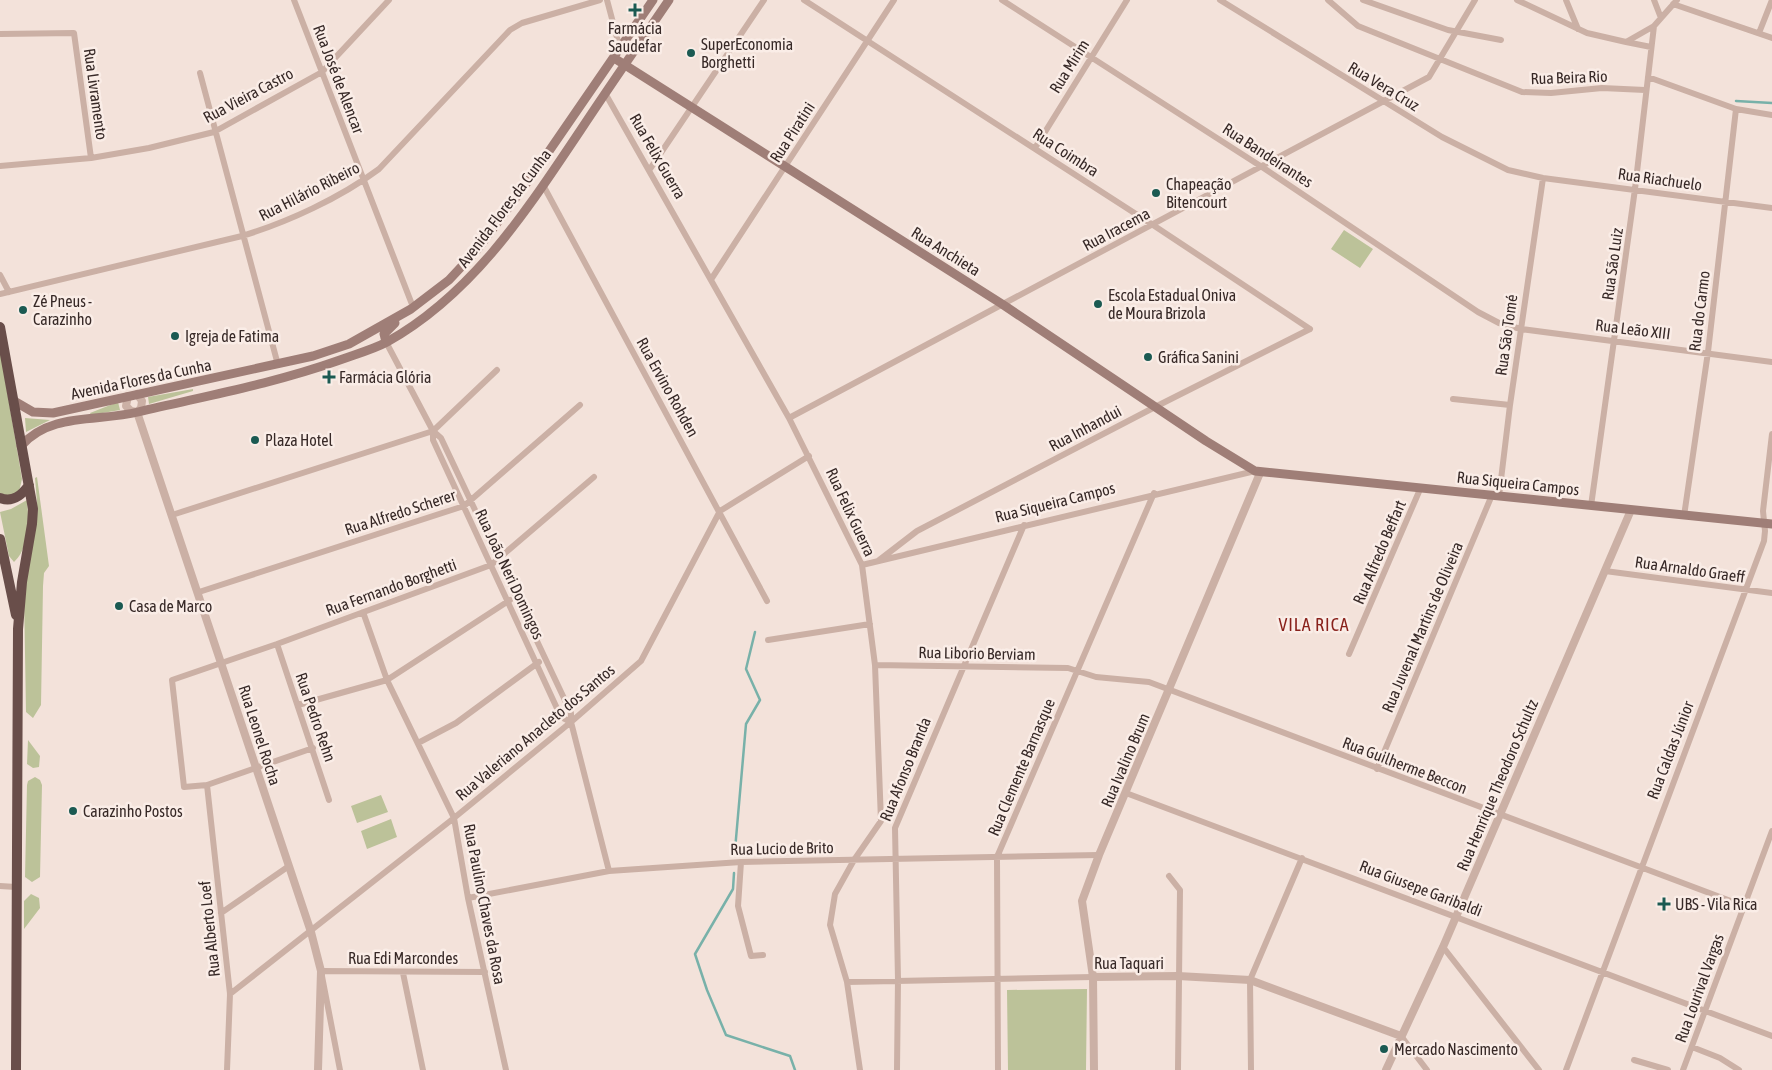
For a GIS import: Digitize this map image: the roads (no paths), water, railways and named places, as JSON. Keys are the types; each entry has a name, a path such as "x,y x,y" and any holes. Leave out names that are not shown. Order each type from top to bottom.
{"highway":[{"path":"0,327 29,485 32,524 24,569 18,629 16,1070"},
{"path":"0,498 8,500 16,498 29,485"},
{"path":"0,540 18,629"}],"main road":[{"name":"Avenida Flores da Cunha","path":"14,401 34,412 53,414 132,395 278,365 349,344 402,315 449,280 477,250 653,0"},
{"name":"Avenida Flores da Cunha","path":"21,446 36,432 56,424 138,412 286,378 386,342 440,306 474,275 543,185 669,0"},
{"name":"Rua Anchieta","path":"614,58 784,168 1002,304 1156,407 1258,472"},
{"path":"406,329 417,317 413,307"},
{"path":"386,342 384,334 402,315"},
{"name":"Rua Siqueira Campos","path":"1258,472 1768,524"}],"street":[{"name":"Rua José de Alencar","path":"294,0 413,307"},
{"name":"Rua Vieira Castro","path":"0,166 91,158 149,148 214,132 322,72 389,0"},
{"name":"Rua Hilário Ribeiro","path":"0,294 242,236 274,226 364,180 379,169 510,30 522,23 600,0"},
{"path":"607,0 620,49"},
{"path":"650,169 764,0"},
{"name":"Rua Coimbra","path":"804,0 1035,148 1310,329"},
{"name":"Rua Piratini","path":"712,278 894,0"},
{"name":"Rua Bandeirantes","path":"1002,0 1262,167 1478,312 1499,323 1521,329"},
{"name":"Rua Mirim","path":"1035,148 1127,0"},
{"name":"Rua Vera Cruz","path":"1220,0 1383,103 1442,137 1508,170 1543,178"},
{"name":"Rua Beira Rio","path":"1328,0 1358,26 1522,92 1551,93 1602,88 1645,90"},
{"path":"1363,0 1448,30 1501,40"},
{"name":"Rua Iracema","path":"790,418 1429,77 1458,32 1475,0"},
{"path":"1517,0 1578,29 1651,48"},
{"path":"1566,0 1578,29"},
{"path":"1654,0 1661,18"},
{"path":"1759,33 1772,0"},
{"path":"1626,42 1654,26 1675,2 1772,38"},
{"name":"Rua São Luiz","path":"1591,506 1635,189 1645,90 1654,26"},
{"name":"Rua Livramento","path":"0,34 74,34 91,158"},
{"path":"200,73 214,132 278,365"},
{"path":"1648,77 1736,109 1772,115"},
{"name":"Rua Felix Guerra","path":"605,93 650,169 790,418 862,565 875,665 881,821 854,860 835,894 830,925 847,982 860,1070"},
{"name":"Rua do Carmo","path":"1684,516 1708,352 1736,109"},
{"name":"Rua Riachuelo","path":"1543,178 1772,208"},
{"name":"Rua São Tomé","path":"1496,496 1543,178"},
{"name":"Rua Ervino Rohden","path":"543,185 720,511 767,602"},
{"path":"0,275 9,292"},
{"name":"Rua Inhandui","path":"878,561 917,531 1310,329"},
{"name":"Rua Leão XIII","path":"1521,329 1708,352 1772,362"},
{"name":"Rua João Neri Domingos","path":"386,342 433,431 441,438 571,713 571,722 609,871"},
{"path":"172,515 433,431 497,370"},
{"path":"132,395 142,402 138,412 131,411 126,406 132,395"},
{"path":"1453,399 1510,405"},
{"name":"Rua Alfredo Scherer","path":"199,592 464,506 471,502 580,405"},
{"name":"Rua Leonel Rocha","path":"138,412 311,932 321,972 340,1070"},
{"name":"Rua João Neri Domingos","path":"433,431 433,440 561,717 571,722"},
{"name":"Rua Caldas Júnior","path":"1566,1070 1640,866 1765,536 1768,524 1763,511 1772,434"},
{"path":"720,511 809,456"},
{"name":"Rua Siqueira Campos","path":"862,565 1154,493 1258,472"},
{"name":"Rua Ivalino Brum","path":"1094,1070 1093,977 1082,902 1099,855 1170,690 1258,472"},
{"name":"Rua Fernando Borghetti","path":"207,785 184,787 172,680 277,644 491,565 499,561 594,477"},
{"name":"Rua Alfredo Beffart","path":"1349,654 1421,488"},
{"name":"Rua Clemente Barnasque","path":"998,1070 996,979 997,857 1154,493"},
{"name":"Rua Juvenal Martins de Oliveira","path":"1377,769 1496,496"},
{"name":"Rua Henrique Theodoro Schultz","path":"1386,1070 1443,947 1631,510"},
{"name":"Rua Valeriano Anacleto dos Santos","path":"230,994 454,818 571,722 641,661 720,511"},
{"name":"Rua Afonso Branda","path":"897,1070 898,980 895,828 1024,525"},
{"name":"Rua Arnaldo Graeff","path":"1605,571 1772,593"},
{"path":"298,705 387,680 516,596"},
{"name":"Rua Paulino Chaves da Rosa","path":"363,612 387,680 454,818 468,898 506,1070"},
{"path":"768,640 870,624"},
{"name":"Rua Pedro Rehn","path":"277,644 329,800"},
{"path":"418,743 456,723 544,658"},
{"name":"Rua Liborio Berviam","path":"875,665 1068,668 1096,677 1149,682 1170,690"},
{"name":"Rua Guilherme Beccon","path":"1170,690 1744,906"},
{"path":"207,785 313,748"},
{"name":"Rua Alberto Loef","path":"207,785 230,994 227,1070"},
{"name":"Rua Giusepe Garibaldi","path":"1126,793 1772,1036"},
{"name":"Rua Lourival Vargas","path":"1683,1070 1772,831"},
{"name":"Rua Lucio de Brito","path":"468,898 609,871 740,862 1099,855"},
{"path":"1251,1070 1250,980 1302,858"},
{"path":"740,862 738,906 751,956 763,955"},
{"path":"221,913 289,866"},
{"path":"1170,876 1180,890 1178,1070"},
{"path":"0,886 16,887"},
{"path":"1443,947 1539,1070"},
{"path":"318,1070 321,972"},
{"name":"Rua Edi Marcondes","path":"321,972 485,972"},
{"path":"403,973 423,1070"},
{"name":"Rua Taquari","path":"847,982 1178,976 1250,980 1401,1036"},
{"path":"1401,1036 1427,1070"},
{"path":"1692,1046 1720,1058 1739,1070"},
{"path":"1634,1060 1668,1070"}],"waterway":[{"path":"1736,101 1772,103"},
{"path":"735,850 746,724 760,700 746,669 755,632"},
{"path":"734,873 733,889 695,954 707,990 726,1035 790,1056 795,1070"}],"place":[{"name":"Farmácia Saudefar","path":"635,10"},
{"name":"SuperEconomia Borghetti","path":"691,53"},
{"name":"Chapeação Bitencourt","path":"1156,193"},
{"name":"Escola Estadual Oniva de Moura Brizola","path":"1098,304"},
{"name":"Zé Pneus - Carazinho","path":"23,310"},
{"name":"Igreja de Fatima","path":"175,336"},
{"name":"Gráfica Sanini","path":"1148,357"},
{"name":"Farmácia Glória","path":"329,377"},
{"name":"Plaza Hotel","path":"255,440"},
{"name":"Casa de Marco","path":"119,606"},
{"name":"Carazinho Postos","path":"73,811"},
{"name":"UBS - Vila Rica","path":"1664,904"},
{"name":"Mercado Nascimento","path":"1384,1049"}],"district":[{"name":"VILA RICA","path":"1314,624"}]}
